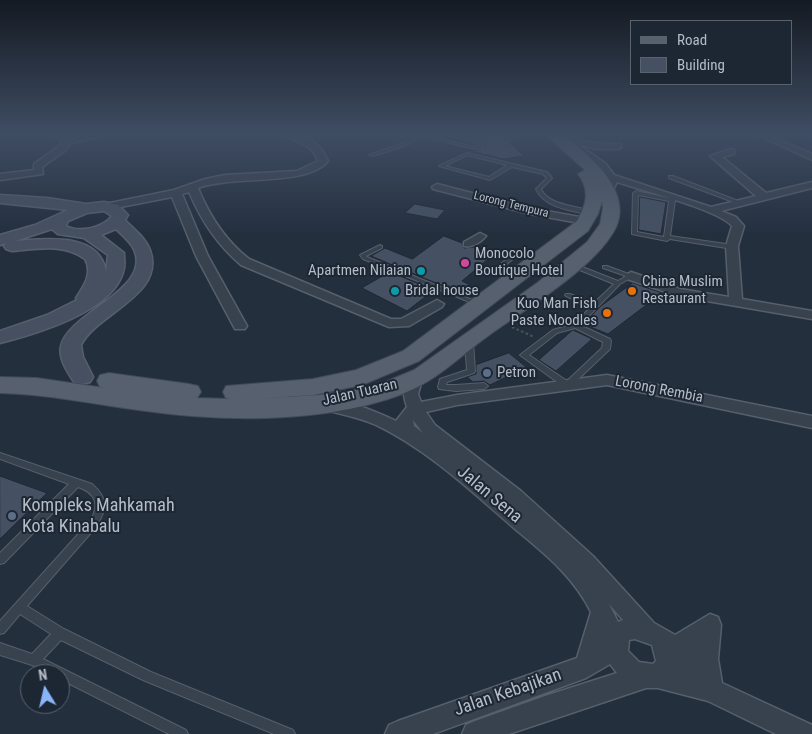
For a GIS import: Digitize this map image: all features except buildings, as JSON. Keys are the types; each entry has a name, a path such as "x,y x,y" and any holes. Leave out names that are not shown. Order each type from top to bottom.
{"main road":[{"path":"579,168 589,177 594,190 589,217"},
{"name":"Jalan Tuaran","path":"0,385 82,392 148,403 209,408 273,407 316,403 361,396 414,380 469,342 478,333 505,316 572,265 600,239 609,222 612,207 610,184 595,168"},
{"path":"0,199 47,202 85,208 105,207 118,211 119,219 142,250 144,263 140,278 128,294 74,336 70,352 82,377"},
{"path":"0,205 40,208 65,226 87,233 116,253 118,261 112,278 96,296 68,313 40,325 0,337"},
{"path":"15,239 39,214 33,209 19,206"},
{"path":"15,239 65,226 85,208"},
{"name":"Jalan Tuaran","path":"0,372 82,377 192,392 252,392 313,387 362,377 411,356 553,250 589,217"},
{"path":"87,233 108,228 119,219"},
{"path":"15,239 64,244 89,254 95,261 98,270 98,281 87,296 68,313"}],"street":[{"path":"0,177 40,172 38,168"},
{"path":"119,219 172,194 225,178 299,174 311,168"},
{"path":"730,168 764,196"},
{"path":"610,184 672,198 732,219 738,226 733,247 736,302"},
{"path":"192,187 217,235 228,249 245,262 389,323 404,323 437,304"},
{"name":"Lorong Tempura","path":"437,187 530,211 589,217"},
{"path":"710,210 764,196 809,188"},
{"path":"105,207 172,194"},
{"path":"172,194 202,256 240,326"},
{"path":"468,244 480,236"},
{"path":"631,276 678,292 812,315"},
{"name":"Jalan Sena","path":"414,380 410,394 416,409 429,429 514,496 586,562 711,690"},
{"name":"Lorong Rembia","path":"416,409 457,400 608,380 812,422"},
{"name":"Jalan Sena","path":"316,403 337,406 386,424 450,462 574,567 596,599 616,644 621,661 635,673 711,690 804,734"},
{"path":"416,409 408,415 404,422 407,429 431,450"},
{"path":"586,666 602,612"},
{"path":"616,644 622,631 637,627 660,638 689,641 710,625 706,658 711,690"},
{"name":"Jalan Sena","path":"651,676 668,665 666,648 660,638"},
{"name":"Jalan Kebajikan","path":"398,734 586,666 616,644"},
{"name":"Jalan Kebajikan","path":"475,734 545,708 651,676"}],"lane":[{"path":"449,168 490,179 506,168"},
{"path":"525,168 545,173 550,178 538,189 538,192 550,201 589,217"},
{"path":"671,177 738,202"},
{"path":"668,237 672,198 636,193 634,233 733,247"},
{"path":"380,247 363,255 365,258 480,304"},
{"path":"496,270 516,254"},
{"path":"572,265 618,283"},
{"path":"604,267 631,276"},
{"path":"576,326 602,337 607,342 606,349 567,385 524,355 555,331 576,326 618,283 631,276"},
{"path":"568,295 595,306"},
{"path":"469,342 472,371 443,381 442,387 484,386"},
{"path":"0,456 78,482 99,495 102,504 101,513 0,629"},
{"path":"0,560 78,482"},
{"path":"19,607 60,633 148,676 288,734"},
{"path":"34,660 60,633"},
{"path":"0,648 34,660 182,734"}],"path":[{"path":"513,327 522,331"}],"place":[{"name":"Monocolo Boutique Hotel","path":"465,263"},
{"name":"Apartmen Nilaian","path":"421,271"},
{"name":"Bridal house","path":"395,291"},
{"name":"China Muslim Restaurant","path":"632,291"},
{"name":"Kuo Man Fish Paste Noodles","path":"607,313"},
{"name":"Petron","path":"487,373"},
{"name":"Kompleks Mahkamah Kota Kinabalu","path":"12,516"}]}
